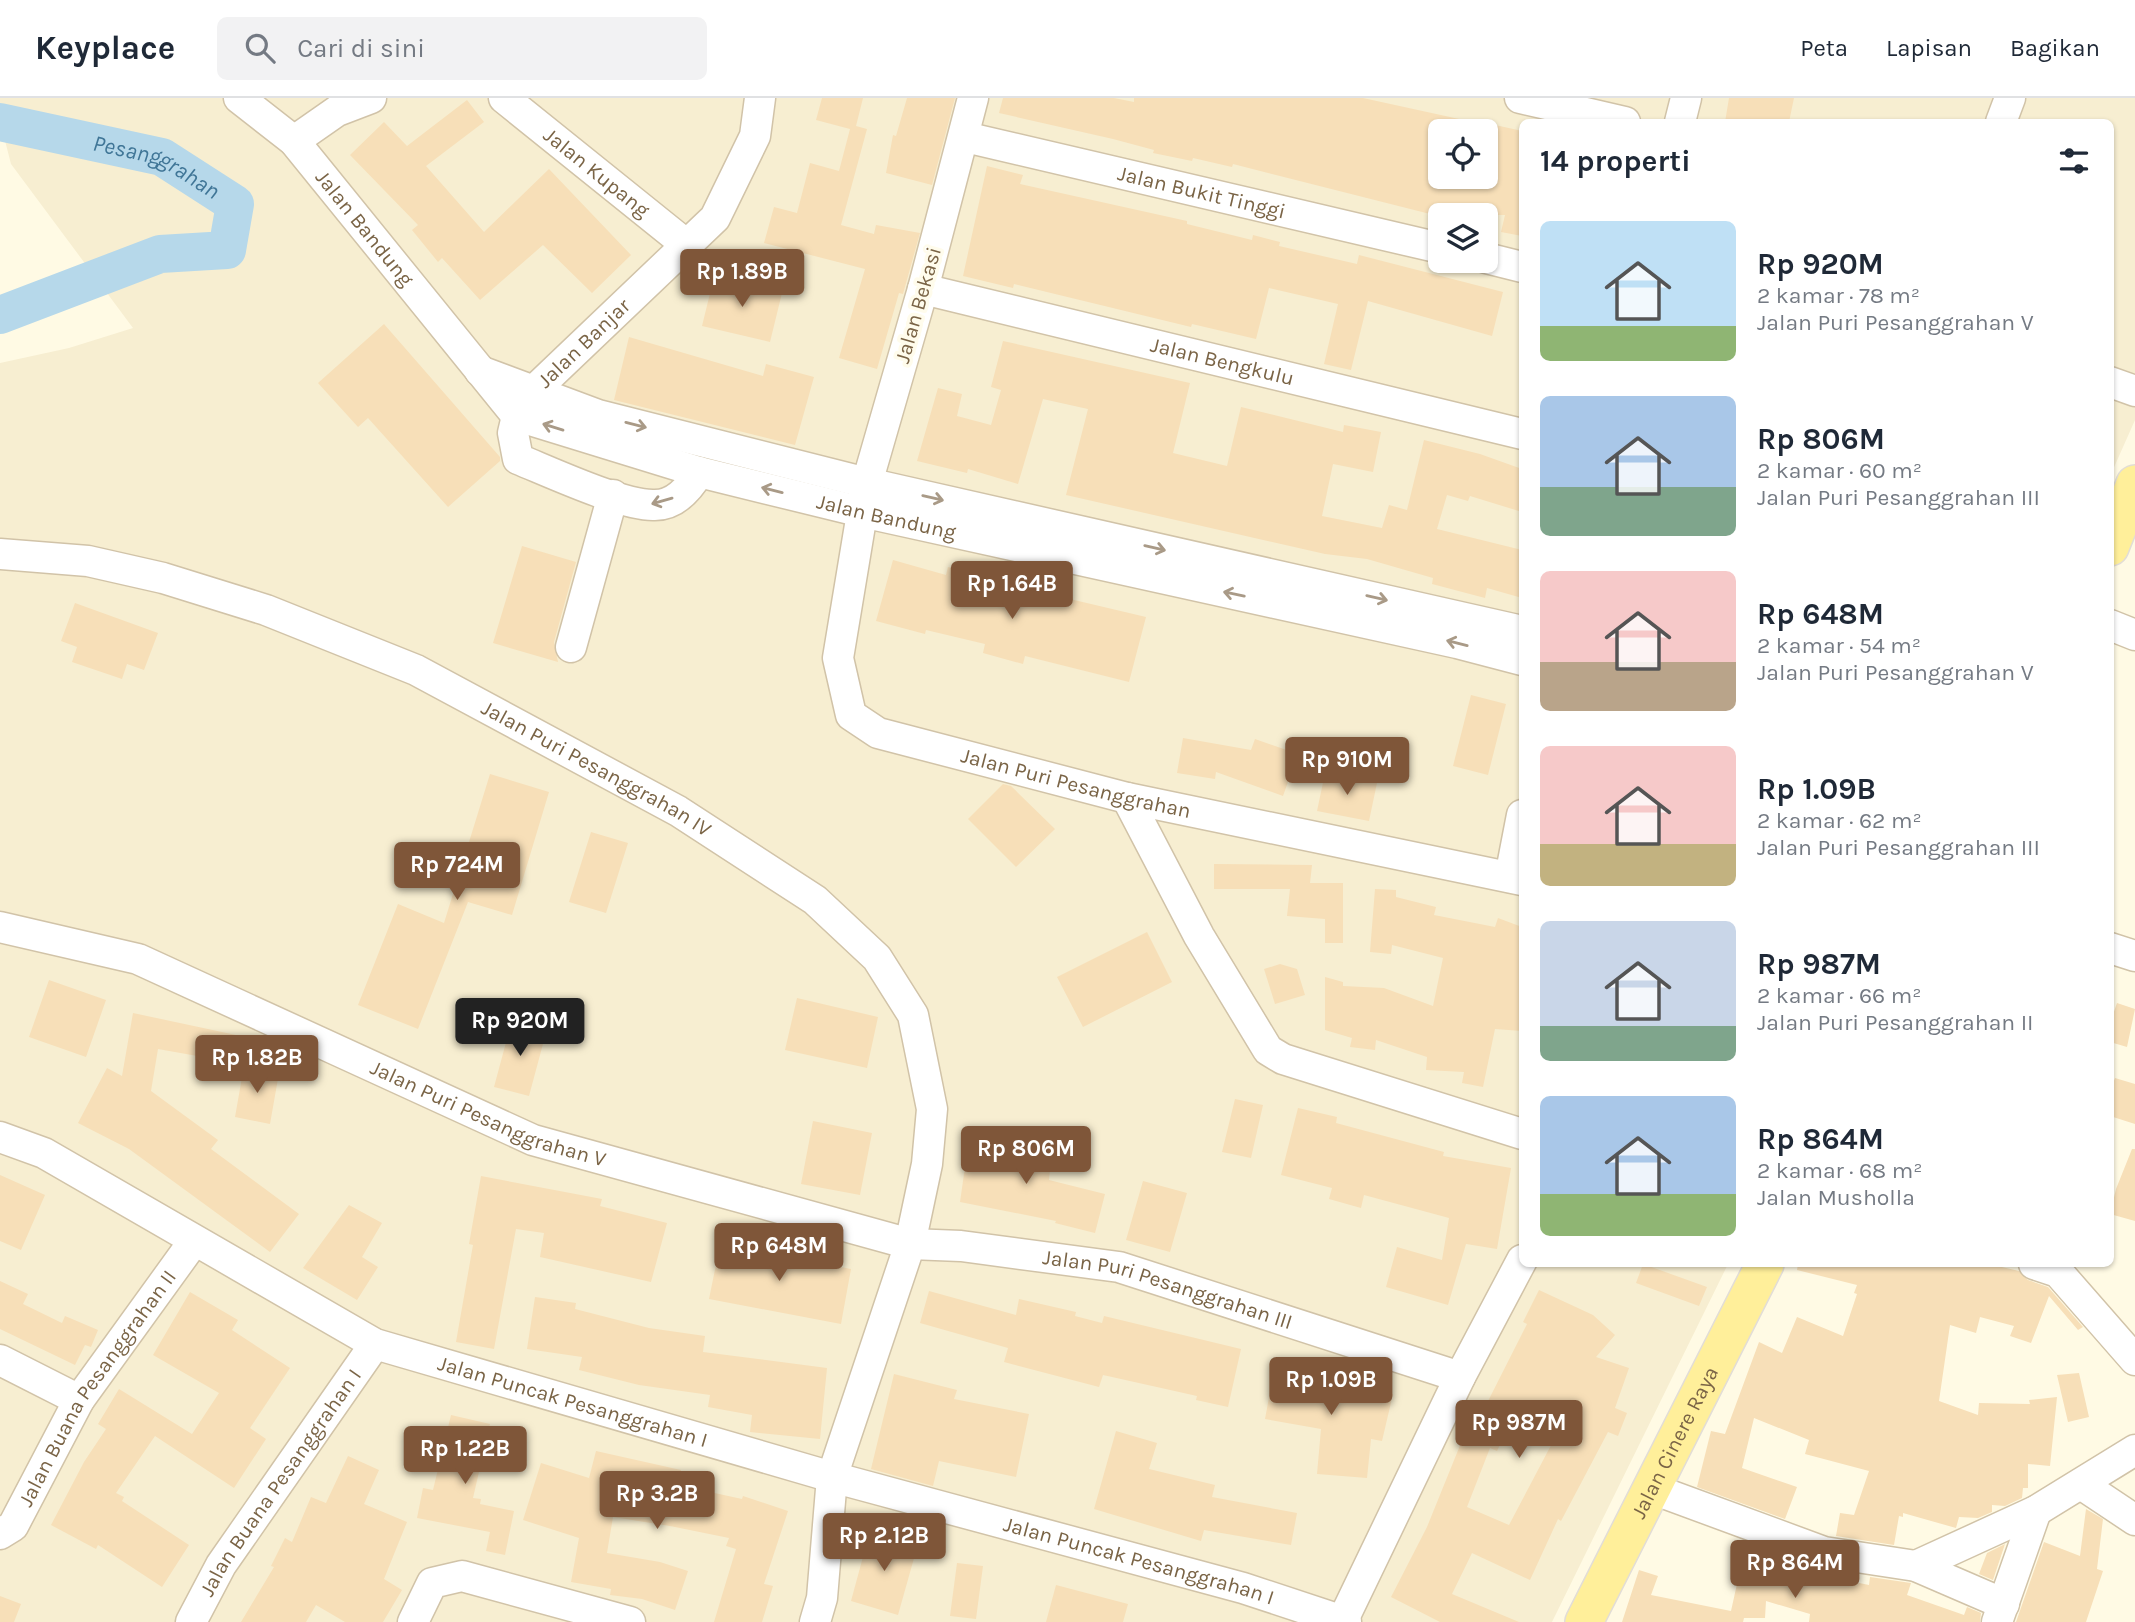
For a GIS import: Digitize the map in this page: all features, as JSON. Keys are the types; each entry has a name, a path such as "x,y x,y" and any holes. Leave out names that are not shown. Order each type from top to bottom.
{"main road":[{"path":"2114,537 2135,484"},
{"name":"Jalan Cinere Raya","path":"1563,1622 1742,1267"},
{"name":"Jalan Cinere Raya","path":"1584,1622 1764,1267"}],"street":[{"path":"294,141 337,111 371,98"},
{"name":"Jalan Kupang","path":"504,98 688,246"},
{"name":"Jalan Banjar","path":"515,414 534,390 715,218 755,136 760,98"},
{"name":"Jalan Bekasi","path":"862,512 867,482 965,138 973,98"},
{"path":"1520,98 1612,119"},
{"path":"1681,119 1686,98"},
{"path":"2002,119 2010,98"},
{"name":"Jalan Bandung","path":"254,104 294,141 515,414 699,472 862,512 1457,643 1519,659"},
{"name":"Jalan Bukit Tinggi","path":"965,138 1428,244"},
{"path":"1498,261 1519,266"},
{"name":"Jalan Bengkulu","path":"923,289 1519,433"},
{"name":"Jalan Bandung","path":"479,370 597,415 867,482 1519,630"},
{"path":"2114,383 2135,391"},
{"path":"515,414 513,433 518,459 613,495 654,506 687,493 699,472"},
{"path":"571,647 613,495"},
{"name":"Jalan Puri Pesanggrahan","path":"862,512 838,658 851,715 878,733 1127,798 1516,879 1519,847"},
{"name":"Jalan Puri Pesanggrahan IV","path":"0,554 88,561 163,578 266,610 416,670 678,811 815,900 877,958 913,1015 932,1109 927,1164 910,1244 832,1477 822,1598 815,1622"},
{"path":"2114,627 2135,635"},
{"path":"1127,798 1199,936 1268,1050 1283,1059 1519,1133"},
{"name":"Jalan Puri Pesanggrahan V","path":"0,927 138,958 533,1140 910,1244"},
{"path":"2114,949 2135,956"},
{"name":"Jalan Puncak Pesanggrahan I","path":"0,1137 44,1153 375,1344 832,1477 1243,1588 1343,1621"},
{"name":"Jalan Buana Pesanggrahan II","path":"0,1534 13,1526 79,1400 194,1241"},
{"name":"Jalan Puri Pesanggrahan III","path":"910,1244 961,1245 1119,1267 1460,1377"},
{"path":"1343,1621 1460,1377 1519,1266"},
{"path":"2043,1267 2057,1272 2133,1349"},
{"name":"Jalan Buana Pesanggrahan I","path":"191,1622 221,1565 375,1344"},
{"path":"0,1360 79,1400"},
{"path":"1916,1566 2036,1511 2135,1450"},
{"path":"2081,1483 2135,1520"},
{"path":"1650,1488 1825,1552 1916,1566 2000,1613 2036,1511"},
{"path":"413,1622 432,1583 462,1576 630,1622"}],"shaded area":[{"path":"0,98 2135,98 2135,420 2114,467 2114,119 1519,119 1519,1267 1727,1267 1552,1622 0,1622 0,363 69,348 133,328 11,164 0,121"}],"building":[{"path":"822,98 863,98 856,126 867,129 841,225 874,234 876,225 920,233 903,294 899,293 877,369 839,358 865,269 764,243 774,207 797,213 810,163 839,171 850,129 816,120"},
{"path":"907,98 955,98 932,185 886,173 893,135 896,136"},
{"path":"1003,98 1114,98 1134,102 1134,98 1363,98 1459,119 1428,119 1428,189 1498,189 1498,126 1519,130 1519,235 1501,232 1505,215 1498,215 1498,203 1428,203 1428,213 1233,164 1232,167 1153,153 1154,150 999,113"},
{"path":"1729,98 1794,98 1790,119 1726,119"},
{"path":"467,100 484,122 426,166 484,232 549,169 631,255 592,293 543,245 480,300 442,258 438,262 412,230 418,225 350,155 384,122 407,146"},
{"path":"987,166 1023,175 1020,184 1187,221 1187,224 1252,240 1253,235 1280,242 1279,246 1357,264 1359,255 1503,292 1492,336 1368,301 1351,370 1324,364 1338,304 1269,288 1256,339 1192,324 1191,327 1014,284 1013,288 963,276"},
{"path":"714,277 782,293 770,342 702,326"},
{"path":"384,324 500,457 500,461 448,507 368,418 358,427 318,383"},
{"path":"629,337 763,376 766,364 814,377 795,445 614,400"},
{"path":"1003,341 1190,383 1173,453 1227,466 1241,407 1343,432 1344,425 1381,432 1373,472 1333,464 1322,516 1382,528 1389,505 1407,510 1424,440 1480,454 1519,468 1519,511 1470,496 1468,501 1447,495 1437,529 1519,549 1519,597 1487,588 1485,598 1432,584 1433,578 1367,559 1325,554 1066,495 1088,409 1043,399 1018,484 968,469 967,473 917,461 938,388 962,394 957,416 991,425 1001,390 991,387"},
{"path":"522,546 576,562 554,642 558,662 493,643"},
{"path":"893,560 946,575 948,567 991,578 988,589 1051,605 1053,595 1146,617 1129,682 1025,656 1023,664 983,653 985,644 926,630 925,634 876,621"},
{"path":"75,603 158,633 144,670 127,664 122,679 72,662 77,647 61,641"},
{"path":"1471,695 1506,704 1488,775 1453,766"},
{"path":"1183,738 1251,750 1255,739 1298,754 1283,796 1216,772 1215,779 1177,773"},
{"path":"1325,773 1377,783 1369,821 1317,811"},
{"path":"490,774 549,792 512,915 468,902 418,1029 358,1005 398,904 444,923"},
{"path":"1003,784 1011,786 1055,829 1016,867 968,819"},
{"path":"591,832 628,843 606,913 569,902"},
{"path":"1214,864 1312,865 1310,883 1343,883 1343,943 1325,943 1325,919 1287,916 1290,889 1214,889"},
{"path":"1375,889 1396,890 1396,897 1436,907 1434,915 1495,927 1498,918 1519,926 1519,1031 1495,1029 1483,1087 1462,1083 1464,1072 1426,1070 1427,1057 1376,1040 1375,1050 1350,1047 1352,1038 1325,1030 1325,977 1343,982 1343,986 1384,988 1433,1006 1443,958 1392,945 1391,954 1370,952"},
{"path":"1147,932 1172,982 1083,1027 1057,977"},
{"path":"1280,964 1297,969 1305,995 1275,1004 1264,969"},
{"path":"49,980 106,1000 86,1057 29,1037"},
{"path":"797,998 878,1017 867,1068 785,1050"},
{"path":"2117,1003 2135,1009 2127,1047 2114,1043 2114,1012"},
{"path":"133,1013 236,1035 231,1062 158,1049 151,1091 218,1140 211,1149 299,1214 270,1252 129,1149 78,1123 107,1068 122,1076"},
{"path":"512,1020 547,1029 529,1096 494,1087"},
{"path":"244,1066 279,1073 270,1124 235,1117"},
{"path":"2115,1078 2135,1084 2135,1124 2114,1117"},
{"path":"1235,1099 1263,1105 1251,1158 1222,1152"},
{"path":"1298,1108 1337,1117 1336,1123 1444,1152 1443,1156 1511,1168 1497,1249 1466,1244 1448,1305 1386,1287 1397,1247 1442,1260 1449,1218 1364,1195 1361,1208 1329,1199 1332,1188 1281,1175"},
{"path":"813,1121 872,1133 860,1195 801,1184"},
{"path":"969,1139 1052,1150 1049,1180 1105,1194 1095,1233 1055,1223 1056,1221 960,1202"},
{"path":"2132,1149 2135,1149 2135,1221 2114,1215 2116,1189"},
{"path":"0,1175 45,1195 21,1250 0,1241"},
{"path":"481,1176 602,1199 600,1206 667,1223 651,1282 540,1257 544,1233 516,1229 494,1349 456,1342 473,1245 469,1244"},
{"path":"1143,1181 1187,1193 1170,1252 1126,1240"},
{"path":"349,1205 382,1223 362,1257 378,1267 357,1300 303,1268"},
{"path":"721,1240 774,1250 773,1254 851,1269 841,1324 709,1299"},
{"path":"1642,1267 1651,1267 1707,1287 1699,1306 1636,1283"},
{"path":"1798,1267 2002,1267 2019,1271 2028,1280 2048,1287 2083,1327 2078,1330 2049,1296 2031,1343 2010,1336 2014,1326 1980,1317 1976,1333 1950,1325 1939,1401 1978,1415 1979,1403 2030,1404 2029,1400 2057,1397 2050,1466 2028,1464 2028,1488 2023,1488 2022,1498 2005,1506 1992,1505 1992,1512 1978,1518 1959,1517 1956,1528 1903,1513 1903,1517 1899,1516 1894,1545 1836,1536 1840,1513 1854,1515 1869,1471 1805,1454 1809,1440 1754,1418 1742,1468 1797,1487 1785,1519 1697,1487 1711,1431 1725,1434 1759,1342 1782,1353 1797,1317 1843,1336 1857,1294 1854,1293 1857,1285 1797,1270"},
{"path":"0,1281 28,1294 23,1304 62,1323 65,1316 98,1330 91,1347 85,1345 75,1365 0,1329"},
{"path":"1539,1290 1593,1315 1615,1335 1596,1357 1629,1368 1615,1408 1627,1413 1618,1436 1608,1432 1561,1521 1558,1519 1530,1580 1472,1553 1452,1594 1519,1622 1440,1622 1391,1597 1427,1527 1461,1443 1480,1406 1484,1409 1527,1324 1523,1322","holes":["1516,1412 1558,1432 1509,1525 1467,1507 1490,1448 1497,1451"]},
{"path":"929,1291 1016,1315 1019,1299 1076,1312 1075,1316 1102,1323 1104,1316 1241,1349 1228,1407 1196,1400 1197,1396 1103,1375 1099,1387 1004,1362 1008,1348 920,1323"},
{"path":"190,1292 238,1320 232,1330 290,1368 250,1428 266,1439 234,1488 155,1436 116,1493 124,1497 122,1501 189,1545 162,1587 98,1545 96,1549 51,1525 84,1462 106,1429 98,1424 119,1389 192,1434 219,1393 153,1355"},
{"path":"535,1297 576,1303 575,1309 649,1328 705,1336 703,1352 827,1368 820,1439 750,1432 752,1415 708,1407 710,1395 639,1385 579,1370 582,1357 527,1349"},
{"path":"1275,1365 1330,1374 1329,1380 1393,1394 1382,1441 1371,1439 1367,1478 1317,1474 1321,1429 1265,1419"},
{"path":"2079,1373 2089,1417 2068,1422 2057,1375"},
{"path":"894,1374 957,1390 954,1399 1029,1414 1016,1477 939,1461 933,1486 871,1469"},
{"path":"451,1415 490,1424 473,1498 481,1499 480,1504 514,1511 505,1555 486,1551 490,1532 417,1518 423,1488 433,1490"},
{"path":"1116,1431 1157,1443 1149,1469 1215,1485 1212,1497 1297,1513 1291,1545 1204,1530 1201,1541 1094,1509"},
{"path":"596,1451 681,1470 678,1485 742,1499 743,1496 788,1511 764,1584 773,1586 762,1622 714,1622 736,1549 726,1546 729,1538 613,1517 607,1553 660,1562 688,1571 675,1610 642,1599 610,1595 611,1589 571,1582 579,1538 523,1520 541,1463 589,1478"},
{"path":"348,1456 379,1470 364,1504 407,1522 384,1579 402,1590 383,1622 345,1622 316,1605 306,1622 241,1622 274,1567 271,1566 285,1538 292,1542 311,1497 326,1503"},
{"path":"2086,1509 2103,1519 2097,1569 2103,1571 2086,1622 2016,1622 2044,1542 2080,1556"},
{"path":"870,1531 918,1544 898,1615 851,1601"},
{"path":"2005,1544 1993,1580 1979,1574 1987,1553"},
{"path":"1743,1557 1829,1581 1830,1577 1869,1585 1870,1577 1911,1583 1907,1595 1964,1615 1967,1607 1981,1613 1980,1622 1809,1622 1810,1614 1766,1601 1765,1618 1744,1618 1743,1622 1622,1622 1639,1570 1658,1576 1651,1595 1731,1611"},
{"path":"957,1563 983,1566 976,1619 950,1616"},
{"path":"1056,1585 1128,1604 1123,1622 1046,1622"},
{"path":"0,1596 21,1604 14,1622 0,1622"}],"waterway":[{"name":"Pesanggrahan","path":"0,122 162,157 235,204 227,250 160,254 0,315"}]}
